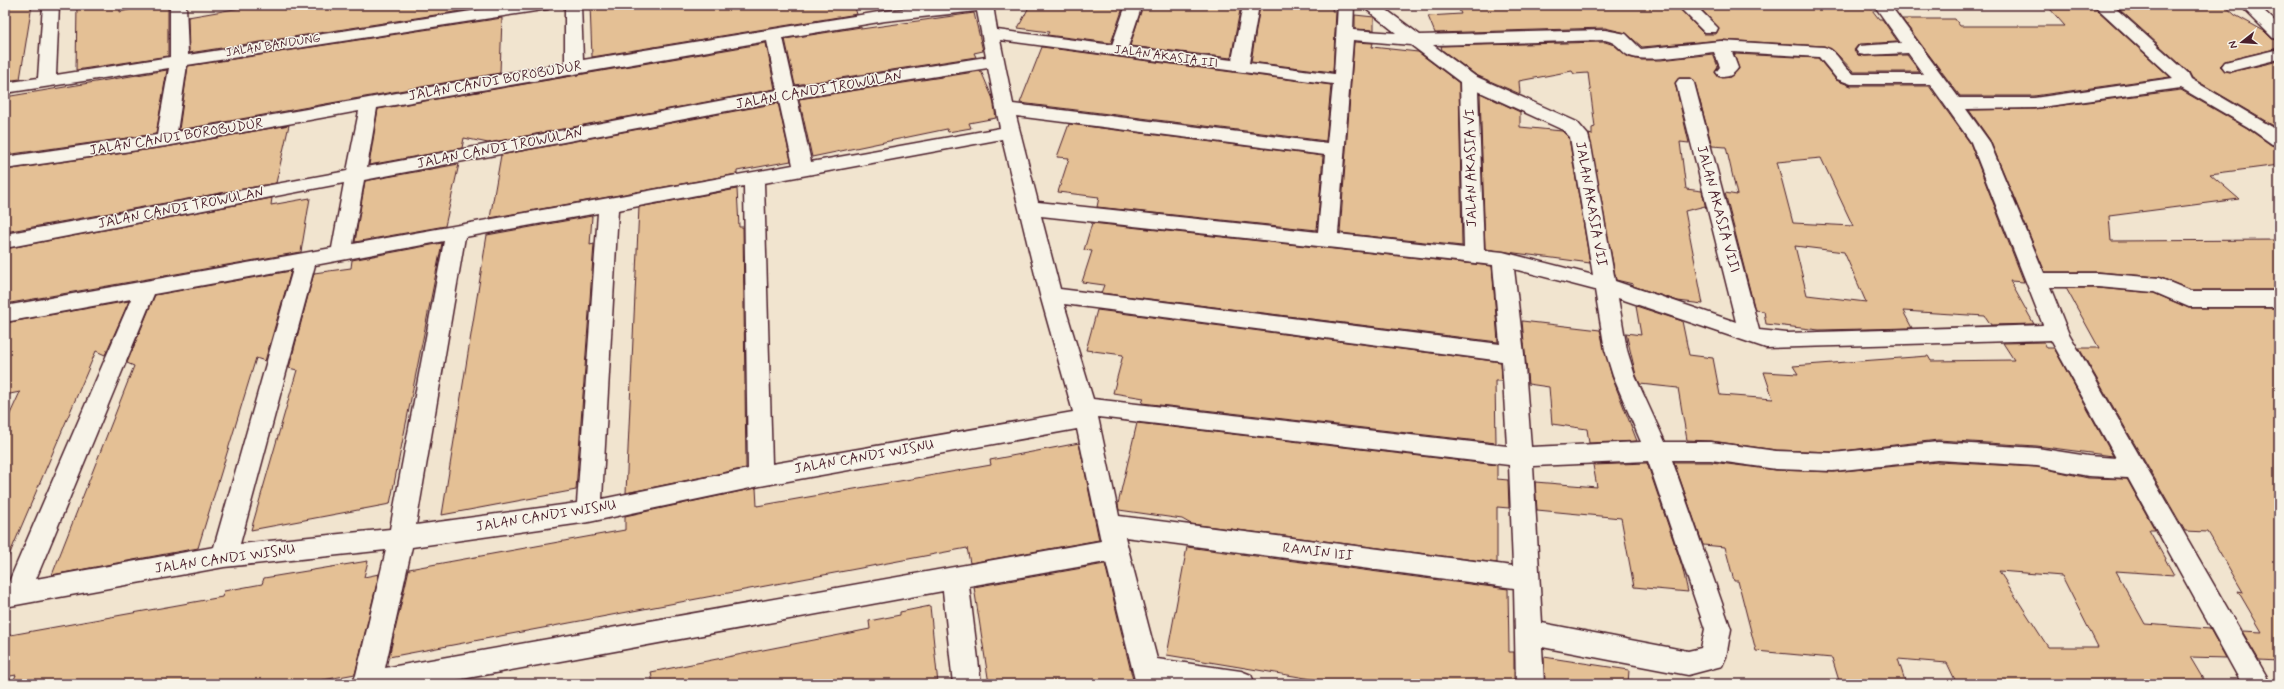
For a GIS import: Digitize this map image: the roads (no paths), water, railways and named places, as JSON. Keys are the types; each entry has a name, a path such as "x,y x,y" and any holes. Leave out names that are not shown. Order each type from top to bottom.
{"street":[{"path":"47,82 51,5"},
{"path":"166,140 179,61 179,5"},
{"name":"JALAN BANDUNG","path":"5,88 542,5"},
{"path":"573,5 574,67"},
{"path":"984,5 1007,109 1010,132 1084,413 1148,677 1241,684"},
{"name":"JALAN CANDI BOROBUDUR","path":"5,163 166,140 574,67 774,35 883,11 984,5"},
{"path":"1118,51 1134,5"},
{"path":"1240,67 1251,5"},
{"path":"1327,239 1346,34 1346,5"},
{"path":"1369,5 1469,80"},
{"path":"1685,5 1710,28"},
{"path":"1882,5 1980,141 2057,332 2258,684"},
{"path":"2102,5 2182,77 2182,81 2250,120 2279,140"},
{"path":"2248,5 2279,34"},
{"name":"JALAN AKASIA III","path":"990,34 1342,80"},
{"path":"1346,34 1416,40 1605,35 1620,38 1633,52 1640,54 1721,46 1824,52 1843,75 1851,79 1935,79"},
{"path":"774,35 804,169"},
{"path":"1721,46 1729,68 1725,72"},
{"path":"1865,50 1912,48"},
{"path":"2231,66 2279,54"},
{"name":"JALAN CANDI TROWULAN","path":"5,241 787,94 996,61"},
{"name":"JALAN AKASIA VII","path":"1469,80 1570,126 1579,134 1616,350 1624,376 1657,451 1718,629 1712,657 1688,663 1642,653 1529,633"},
{"name":"JALAN AKASIA VI","path":"1469,80 1474,256"},
{"path":"1953,104 2059,101 2175,84 2182,81"},
{"name":"JALAN AKASIA VIII","path":"1685,83 1750,335"},
{"path":"341,253 369,104"},
{"path":"1007,109 1336,150"},
{"path":"5,314 1010,132"},
{"path":"754,178 760,476"},
{"path":"589,512 608,204"},
{"path":"1029,208 1503,259 1604,285 1766,340 1787,341 2057,332"},
{"path":"367,684 401,538 456,232"},
{"path":"1503,259 1513,354 1527,579 1530,684"},
{"path":"224,556 306,260"},
{"path":"2036,280 2098,280 2159,285 2168,291 2189,298 2279,298"},
{"path":"11,595 146,288"},
{"path":"1052,295 1513,354"},
{"name":"JALAN CANDI WISNU","path":"11,595 224,556 401,538 589,512 760,476 1084,413 1519,458 1657,451 1711,451 1776,460 1833,462 1938,451 2037,457 2088,466 2135,469"},
{"name":"RAMIN III","path":"367,684 955,578 1113,537 1527,579"},
{"path":"955,578 967,684"}]}
